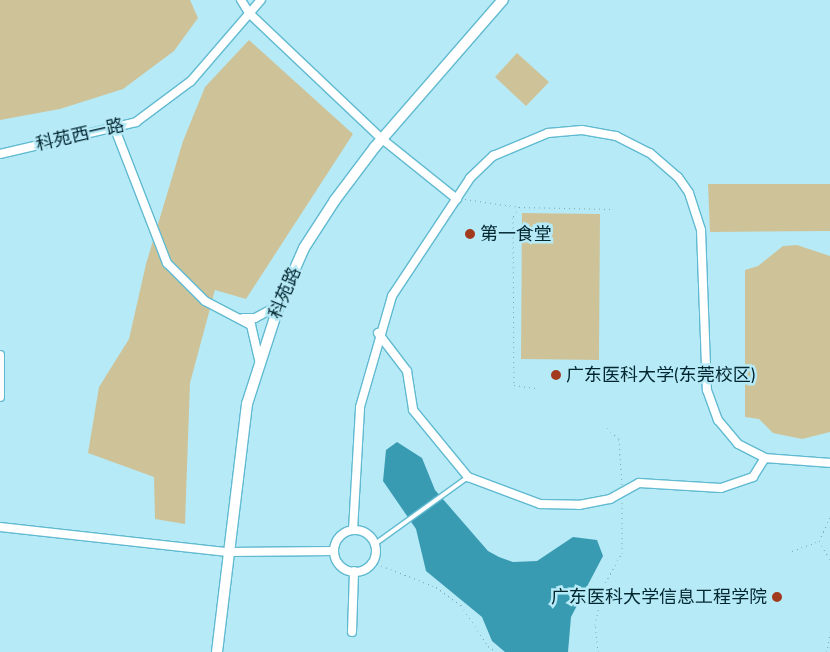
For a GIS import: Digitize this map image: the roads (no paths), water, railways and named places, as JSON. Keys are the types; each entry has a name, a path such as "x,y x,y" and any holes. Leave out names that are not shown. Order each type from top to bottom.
{"street":[{"path":"241,0 249,13 382,138 456,199"},
{"name":"科苑西一路","path":"0,154 115,129 136,122 191,81 261,0"},
{"name":"科苑路","path":"217,652 246,413 259,361 279,305 304,248 382,138 503,0"},
{"path":"115,129 167,263 205,301 243,318 251,325 259,361"},
{"path":"353,530 360,407 378,333 401,277 456,199 493,156 548,132 600,132 631,143 665,164 689,193 701,230 710,406 738,444 765,458 830,463"},
{"path":"243,318 254,318 279,305"},
{"path":"378,333 407,371 413,410 468,477 540,504 579,505 610,499 622,490 640,483 721,488 753,477 765,458"},
{"path":"0,355 0,398"},
{"path":"0,527 228,552 334,551"},
{"path":"353,530 364,532 374,544 372,562 354,571 342,567 334,551 338,538 353,530"},
{"path":"352,632 354,571"}],"lane":[{"path":"374,544 468,477"}],"water":[{"path":"397,442 422,458 435,490 488,551 499,557 513,562 537,561 573,537 597,540 603,556 571,617 568,652 505,652 492,641 482,617 426,571 416,529 383,481 386,450"}],"place":[{"name":"第一食堂","path":"470,234"},
{"name":"广东医科大学(东莞校区)","path":"556,375"},
{"name":"广东医科大学信息工程学院","path":"777,597"}]}
